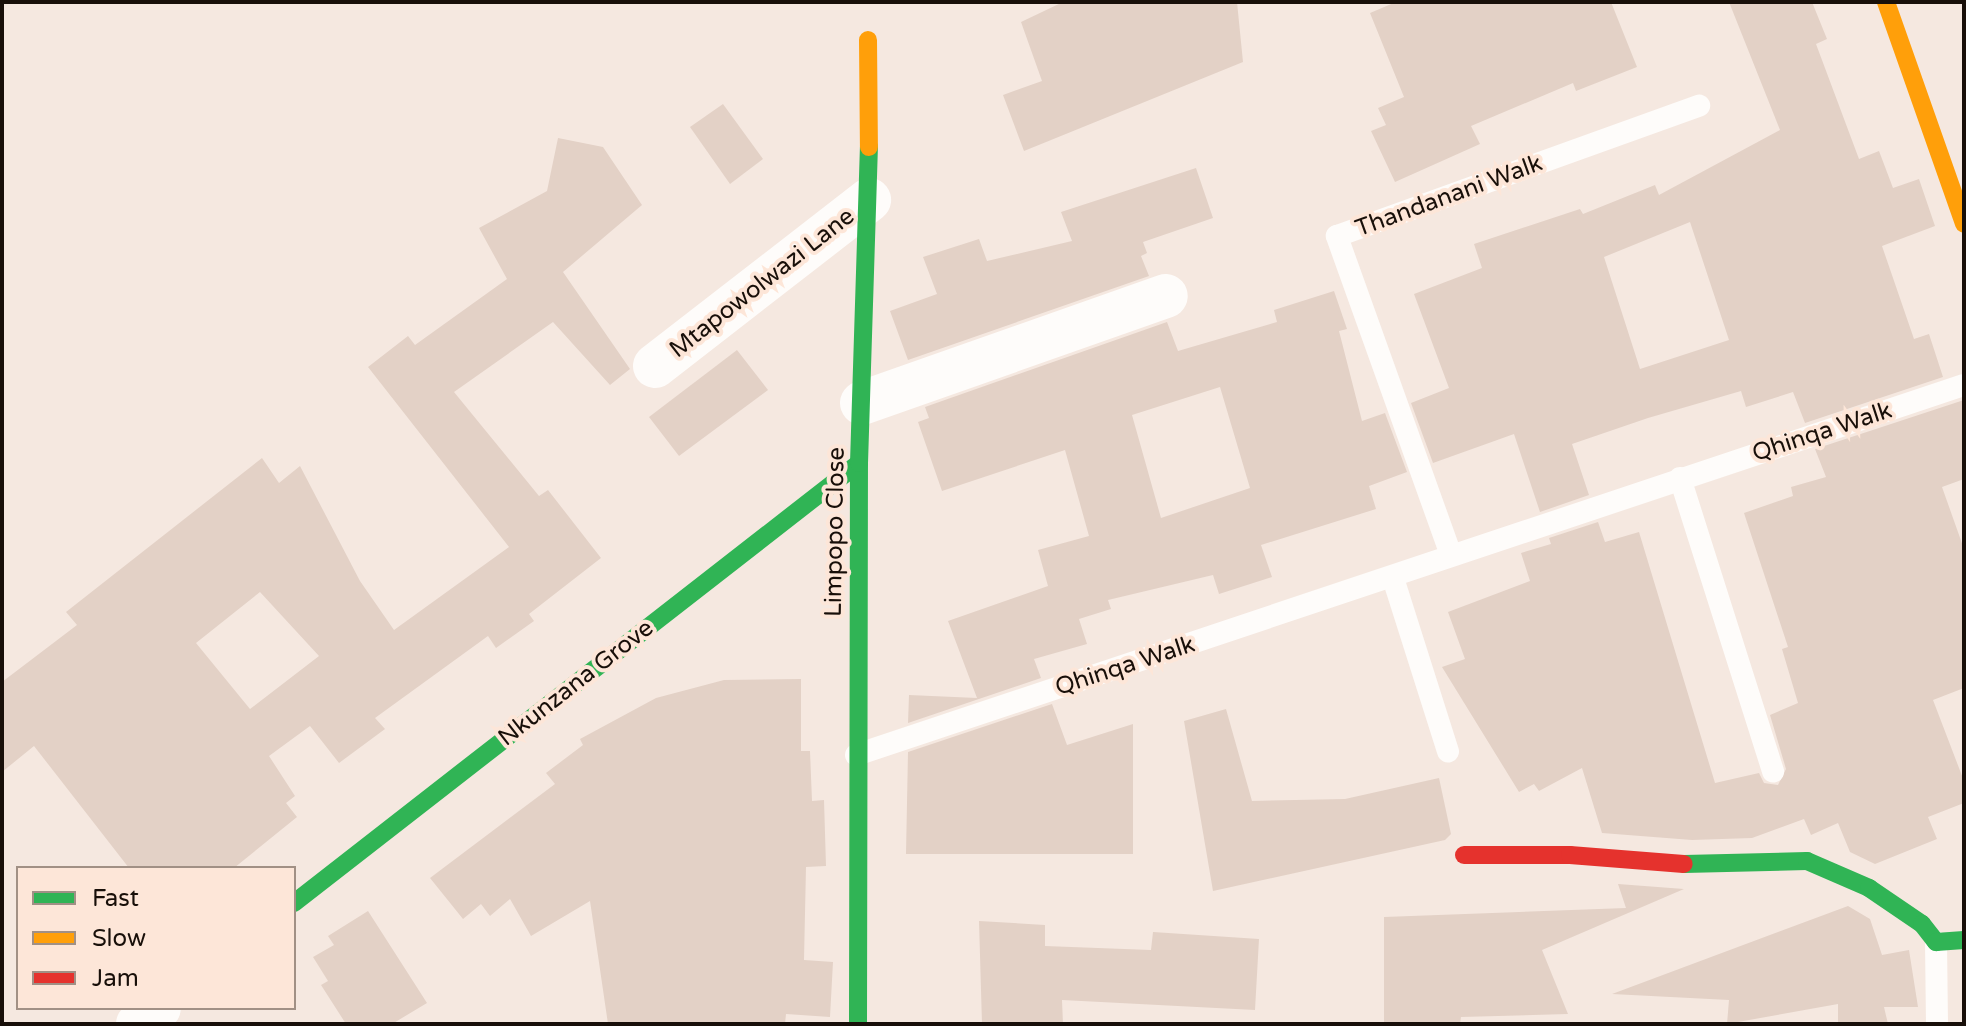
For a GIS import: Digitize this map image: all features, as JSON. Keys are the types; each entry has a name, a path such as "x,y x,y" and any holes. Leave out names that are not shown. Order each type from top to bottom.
{"street":[{"path":"1886,2 1964,224"},
{"name":"Limpopo Close","path":"858,1024 856,755 859,463 869,200 868,40"},
{"name":"Mtapowolwazi Lane","path":"655,366 869,200"},
{"path":"862,403 1166,296"},
{"name":"Nkunzana Grove","path":"296,901 859,463"},
{"path":"1464,855 1570,855 1691,865 1807,861 1869,888 1922,924 1936,942 1964,940"},
{"path":"138,1024 156,1010"}],"lane":[{"name":"Thandanani Walk","path":"1451,555 1337,236 1699,106"},
{"name":"Qhinqa Walk","path":"856,755 1964,385"},
{"path":"1680,478 1773,772"},
{"path":"1393,578 1448,751"},
{"path":"1936,942 1937,1024"}],"building":[{"path":"1063,2 1237,2 1243,62 1024,151 1003,95 1042,81 1021,22"},
{"path":"1396,2 1611,2 1637,67 1576,91 1573,83 1471,126 1480,144 1395,182 1371,131 1386,125 1378,108 1404,97 1370,13"},
{"path":"1729,2 1812,2 1827,39 1816,44 1859,159 1879,151 1893,188 1919,179 1935,226 1882,246 1914,339 1929,334 1943,377 1805,423 1793,392 1746,407 1741,391 1648,418 1572,444 1589,495 1540,512 1514,434 1433,463 1411,403 1449,388 1414,294 1482,268 1474,244 1580,209 1583,214 1655,185 1659,195 1780,130","holes":["1690,222 1729,340 1640,369 1604,257"]},
{"path":"723,104 763,159 730,184 690,127"},
{"path":"558,138 603,147 642,205 563,272 630,369 610,385 553,322 454,392 539,496 548,490 601,558 529,614 534,621 496,648 488,636 375,718 385,729 339,763 310,726 269,756 295,796 286,803 297,817 236,866 127,866 34,746 2,772 2,682 77,625 66,612 262,458 279,483 300,466 360,581 394,630 509,547 368,367 408,336 415,345 507,279 479,228 547,191","holes":["260,592 319,656 250,709 196,643"]},
{"path":"1196,168 1213,218 1143,242 1147,253 1141,256 1149,276 908,360 890,311 937,294 923,257 979,239 987,261 1072,241 1061,212"},
{"path":"1334,291 1347,329 1339,331 1362,421 1385,413 1407,472 1369,486 1376,509 1261,545 1272,577 1219,594 1213,575 1108,600 1111,609 1079,619 1087,644 1034,659 1041,678 908,723 909,695 977,698 948,621 1048,586 1038,550 1089,536 1065,450 942,491 918,422 929,418 925,407 1167,322 1178,351 1277,322 1274,310","holes":["1220,387 1250,488 1161,518 1132,415"]},
{"path":"737,350 768,390 679,456 649,417"},
{"path":"1964,400 1964,479 1942,487 1964,549 1964,688 1933,700 1964,781 1964,803 1928,817 1937,839 1875,864 1850,852 1838,823 1811,835 1804,819 1752,838 1692,840 1602,833 1582,768 1539,791 1534,784 1519,792 1442,667 1465,659 1448,612 1530,581 1521,553 1551,544 1549,538 1598,522 1605,542 1639,532 1715,783 1759,773 1764,783 1778,785 1786,769 1770,715 1798,703 1782,649 1788,647 1744,513 1793,496 1791,487 1826,477 1815,449"},
{"path":"801,679 801,751 810,751 812,801 824,800 826,866 806,867 804,960 833,962 830,1017 786,1014 785,1024 608,1024 590,901 531,936 510,899 490,916 481,904 463,919 430,878 555,784 546,773 583,745 580,739 656,698 724,680"},
{"path":"1052,704 1067,745 1133,724 1133,854 906,854 908,752"},
{"path":"1226,709 1252,801 1345,799 1439,778 1451,834 1445,840 1213,891 1184,721"},
{"path":"1618,884 1684,889 1542,950 1568,1014 1461,1017 1460,1024 1384,1024 1384,917 1626,908"},
{"path":"1848,906 1870,919 1882,955 1909,950 1918,1007 1884,1007 1888,1024 1838,1024 1838,1004 1727,1024 1729,1000 1612,994"},
{"path":"368,911 427,1003 392,1024 346,1024 321,985 328,981 313,957 334,945 328,936"},
{"path":"979,921 1045,925 1045,946 1151,950 1153,932 1259,939 1255,1010 1062,1000 1063,1024 982,1024"}],"traffic: fast":[{"path":"858,1024 859,463 869,147"},
{"path":"296,901 859,463"},
{"path":"1684,864 1807,861 1869,888 1922,924 1936,942 1964,940"}],"traffic: slow":[{"path":"1886,2 1964,224"},
{"path":"868,40 869,147"}],"traffic: jam":[{"path":"1464,855 1570,855 1684,864"}]}
